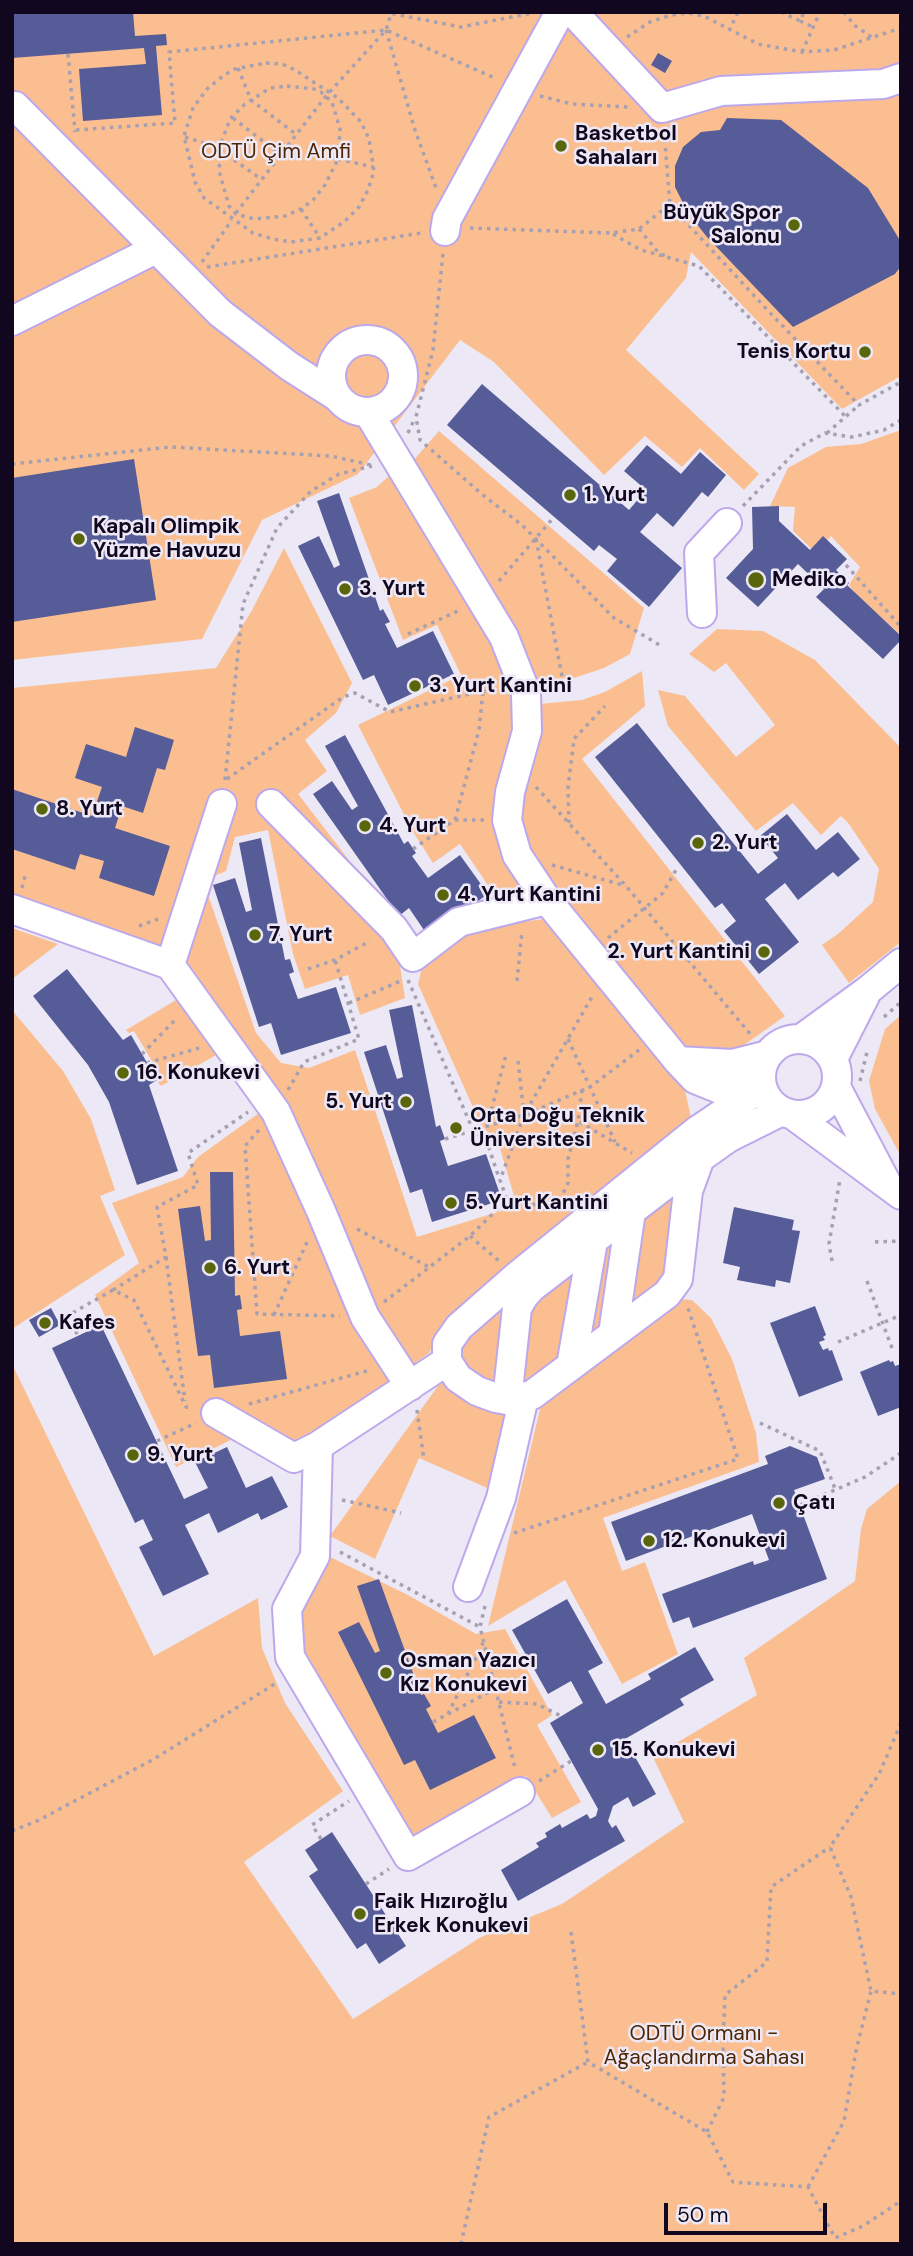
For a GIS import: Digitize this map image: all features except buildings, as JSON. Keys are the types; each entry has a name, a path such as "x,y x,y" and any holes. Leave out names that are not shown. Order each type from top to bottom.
{"street":[{"path":"446,226 560,12"},
{"path":"573,12 662,108 720,91 883,84 901,78"},
{"path":"15,106 220,313 345,405 368,412 389,404 397,396 401,385 400,363 394,353 375,341 363,340 342,350 331,371 331,384 336,396"},
{"path":"12,321 156,249"},
{"path":"368,412 504,637 526,693 527,732 510,792 507,820 517,855 536,903 598,962 695,1079 727,1091 762,1085"},
{"path":"702,613 699,554 727,523"},
{"path":"170,965 222,804"},
{"path":"271,804 394,929 413,957 459,922 536,903"},
{"path":"16,900 170,965 271,1106 321,1211 365,1317 406,1378"},
{"path":"801,1039 901,963"},
{"path":"833,1059 867,991"},
{"path":"801,1039 814,1042 825,1049 833,1059 838,1078 849,1089 895,1191 774,1106 762,1085 763,1066 768,1055 777,1046 801,1039"},
{"path":"678,1061 732,1064 768,1055"},
{"path":"592,1350 607,1224 655,1165 698,1130 762,1085"},
{"path":"700,1158 688,1191 678,1279 667,1293 532,1395 496,1398 477,1391 458,1378 447,1362 447,1344 459,1327 728,1138 787,1113 815,1112 849,1089"},
{"path":"592,1350 607,1224"},
{"path":"468,1587 501,1498 517,1398 517,1308 524,1283"},
{"path":"216,1413 294,1458 318,1446 406,1378 447,1362"},
{"path":"318,1446 315,1556 287,1609 290,1657 408,1856 520,1792"}],"path":[{"path":"384,12 461,27 534,12"},
{"path":"729,31 738,12"},
{"path":"781,12 813,27"},
{"path":"800,21 804,12"},
{"path":"802,52 820,12"},
{"path":"844,12 854,25 873,38"},
{"path":"608,50 650,22 671,13 704,16 758,44 802,52 834,50 901,28"},
{"path":"391,14 386,30 328,95 261,179 198,268 408,236 446,226 611,233 639,229 664,209 669,200"},
{"path":"386,30 446,226 433,350 416,417 420,440 536,539 614,618 663,647"},
{"path":"76,130 174,123 169,52 386,30"},
{"path":"68,54 76,130 68,159"},
{"path":"328,95 307,77 282,64 250,64 222,76 207,89 193,108 184,136 195,182 204,198 253,233 273,239 291,242 320,238 332,232 359,207 368,190 374,167 369,139 362,122 346,106 328,95 314,89 287,86 270,88 251,100 232,118 226,128 220,149 219,171 229,206 236,214 254,219 271,219 301,209 325,186 338,159 341,138 338,120 328,95"},
{"path":"238,68 251,100 298,135"},
{"path":"662,108 670,205 859,405"},
{"path":"232,118 281,155"},
{"path":"184,136 220,149 261,179"},
{"path":"338,159 374,167"},
{"path":"301,209 320,238"},
{"path":"639,229 658,251 671,260"},
{"path":"611,233 641,250 699,266 846,417"},
{"path":"727,523 801,446 827,433 859,405 901,382"},
{"path":"827,433 852,437 884,430 901,419"},
{"path":"12,464 170,447 331,456 373,465 339,474 311,491 277,528 243,604 225,780 343,696 355,693 390,712 483,691 526,693"},
{"path":"408,634 482,600 554,517"},
{"path":"536,539 565,692"},
{"path":"846,565 901,627"},
{"path":"455,820 479,730 483,691"},
{"path":"569,823 568,787 574,739 605,706"},
{"path":"518,767 625,887 768,1055"},
{"path":"413,849 455,820 507,820"},
{"path":"517,855 625,887"},
{"path":"500,1180 524,1115 568,1039 598,962 644,909 663,893 677,867"},
{"path":"12,889 16,900"},
{"path":"517,981 536,903"},
{"path":"139,926 188,908"},
{"path":"308,969 335,960 394,929"},
{"path":"335,960 359,1040 304,1062 245,1146 257,1314 365,1317 470,1236 507,1200"},
{"path":"407,978 473,1130 487,1143 507,1200"},
{"path":"348,1003 399,982"},
{"path":"142,1054 195,1000"},
{"path":"877,1022 901,1002"},
{"path":"445,1139 524,1115 590,1087 658,1036"},
{"path":"568,1039 615,1144"},
{"path":"147,1063 224,1040"},
{"path":"849,1089 860,1082 868,1048"},
{"path":"487,1126 506,1055"},
{"path":"517,1061 524,1115"},
{"path":"556,1208 568,1183 568,1159 578,1121 582,1090"},
{"path":"186,1407 157,1207 198,1185 188,1153 271,1106"},
{"path":"524,1115 578,1121 655,1165"},
{"path":"832,1261 829,1244 841,1176"},
{"path":"507,1200 556,1208 607,1224"},
{"path":"274,1314 321,1211 429,1267"},
{"path":"470,1236 524,1283"},
{"path":"875,1242 901,1241"},
{"path":"58,1321 166,1257"},
{"path":"502,1537 738,1459 678,1279"},
{"path":"867,1282 892,1348"},
{"path":"113,1290 134,1300 186,1407"},
{"path":"68,1315 78,1336"},
{"path":"838,1342 901,1315"},
{"path":"157,1441 216,1413 406,1378 424,1460"},
{"path":"186,1407 216,1413"},
{"path":"760,1423 820,1451 836,1491"},
{"path":"800,1505 865,1477 901,1453"},
{"path":"316,1494 401,1513"},
{"path":"316,1538 480,1627 520,1792"},
{"path":"449,1714 484,1642"},
{"path":"12,1831 154,1759 273,1685 290,1657"},
{"path":"433,1721 495,1689"},
{"path":"499,1702 537,1704 561,1716"},
{"path":"707,2132 724,2097 725,1995 766,1962 771,1887 830,1847 879,1774 901,1723"},
{"path":"546,1777 571,1761"},
{"path":"321,1839 312,1825 368,1789"},
{"path":"808,2186 844,2121 856,2051 871,1991 850,1897 830,1847"},
{"path":"571,1932 588,2062"},
{"path":"871,1991 901,1994"},
{"path":"588,2062 707,2132 733,2182 808,2186"},
{"path":"461,2244 489,2118 588,2062"},
{"path":"808,2186 835,2238"},
{"path":"831,2244 835,2238 863,2226 901,2201"}],"green space":[{"name":"ODTÜ Çim Amfi","path":"12,12 901,12 901,376 842,409 691,252 686,278 626,350 759,474 744,490 700,448 682,467 645,436 604,475 494,362 460,340 358,474 262,520 202,639 12,660"},
{"path":"901,430 901,635 857,596 849,585 860,567 831,536 817,554 793,531 795,507 770,506 788,468 826,447 861,444"},
{"path":"439,431 644,608 630,654 604,668 574,678 534,680 412,462"},
{"path":"392,473 474,609 510,676 515,715 525,888 496,897 460,844 433,863 412,830 358,725 461,675 437,625 403,640 349,498 377,487"},
{"path":"284,548 352,683 336,713 305,740 327,771 298,794 415,946 399,960 405,998 360,1015 348,975 305,989 293,954 268,830 235,837 226,871 182,890 164,950 12,897 12,688 216,668 251,612"},
{"path":"717,629 763,631 815,660 901,748 901,942 849,983 822,945 873,902 879,869 849,824 841,816 821,835 793,803 756,831 668,726 658,690 685,696 736,757 775,725 726,663 714,672 689,654"},
{"path":"642,671 645,706 582,759 785,1016 744,1045 722,1051 682,1049 543,879 528,852 519,824 539,704 582,700 605,692"},
{"path":"206,889 256,1033 281,1063 309,1068 355,1050 417,1237 504,1210 514,1196 499,1145 480,1123 418,984 422,967 459,936 490,926 544,919 685,1090 691,1118 447,1320 429,1353 411,1366 381,1320 185,963"},
{"path":"12,928 58,944 12,979"},
{"path":"181,997 218,1054 161,1086 158,1082 162,1078 134,1031 129,1033 126,1030"},
{"path":"12,1010 63,1071 91,1119 115,1190 100,1196 125,1255 12,1329"},
{"path":"901,1015 901,1156 875,1109 869,1081 885,1029"},
{"path":"768,1098 774,1106 700,1158 678,1279 532,1395 458,1378 459,1327"},
{"path":"259,1113 315,1227 356,1332 389,1381 315,1430 288,1443 257,1427 176,1467 95,1295 139,1263 112,1203 183,1177 198,1157"},
{"path":"678,1299 692,1300 711,1318 732,1359 756,1433 759,1462 603,1518 622,1571 645,1562 678,1654 622,1684 565,1580 488,1626 541,1405"},
{"name":"ODTÜ Ormanı - Ağaçlandırma Sahası","path":"12,1364 154,1656 258,1598 262,1648 285,1703 343,1791 244,1862 353,2019 481,1937 562,1904 684,1822 653,1757 757,1695 744,1658 855,1581 861,1529 867,1509 901,1481 901,2244 12,2244"},
{"path":"443,1379 464,1397 484,1409 503,1413 520,1409 501,1494 419,1458 375,1559 330,1536"},
{"path":"328,1556 408,1595 476,1634 505,1629 552,1715 537,1725 581,1802 552,1818 526,1776 414,1843 305,1656 300,1612"}],"place":[{"name":"Basketbol Sahaları","path":"561,146"},
{"name":"Büyük Spor Salonu","path":"794,225"},
{"name":"Tenis Kortu","path":"865,352"},
{"name":"1. Yurt","path":"570,495"},
{"name":"Kapalı Olimpik Yüzme Havuzu","path":"79,539"},
{"name":"Mediko","path":"756,580"},
{"name":"3. Yurt","path":"345,589"},
{"name":"3. Yurt Kantini","path":"415,686"},
{"name":"8. Yurt","path":"42,809"},
{"name":"4. Yurt","path":"365,826"},
{"name":"2. Yurt","path":"698,843"},
{"name":"4. Yurt Kantini","path":"443,895"},
{"name":"7. Yurt","path":"255,935"},
{"name":"2. Yurt Kantini","path":"764,952"},
{"name":"16. Konukevi","path":"123,1073"},
{"name":"5. Yurt","path":"406,1102"},
{"name":"Orta Doğu Teknik Üniversitesi","path":"456,1128"},
{"name":"5. Yurt Kantini","path":"451,1203"},
{"name":"6. Yurt","path":"210,1268"},
{"name":"Kafes","path":"45,1323"},
{"name":"9. Yurt","path":"133,1455"},
{"name":"Çatı","path":"779,1503"},
{"name":"12. Konukevi","path":"649,1541"},
{"name":"Osman Yazıcı Kız Konukevi","path":"386,1673"},
{"name":"15. Konukevi","path":"598,1750"},
{"name":"Faik Hızıroğlu Erkek Konukevi","path":"360,1914"}]}
